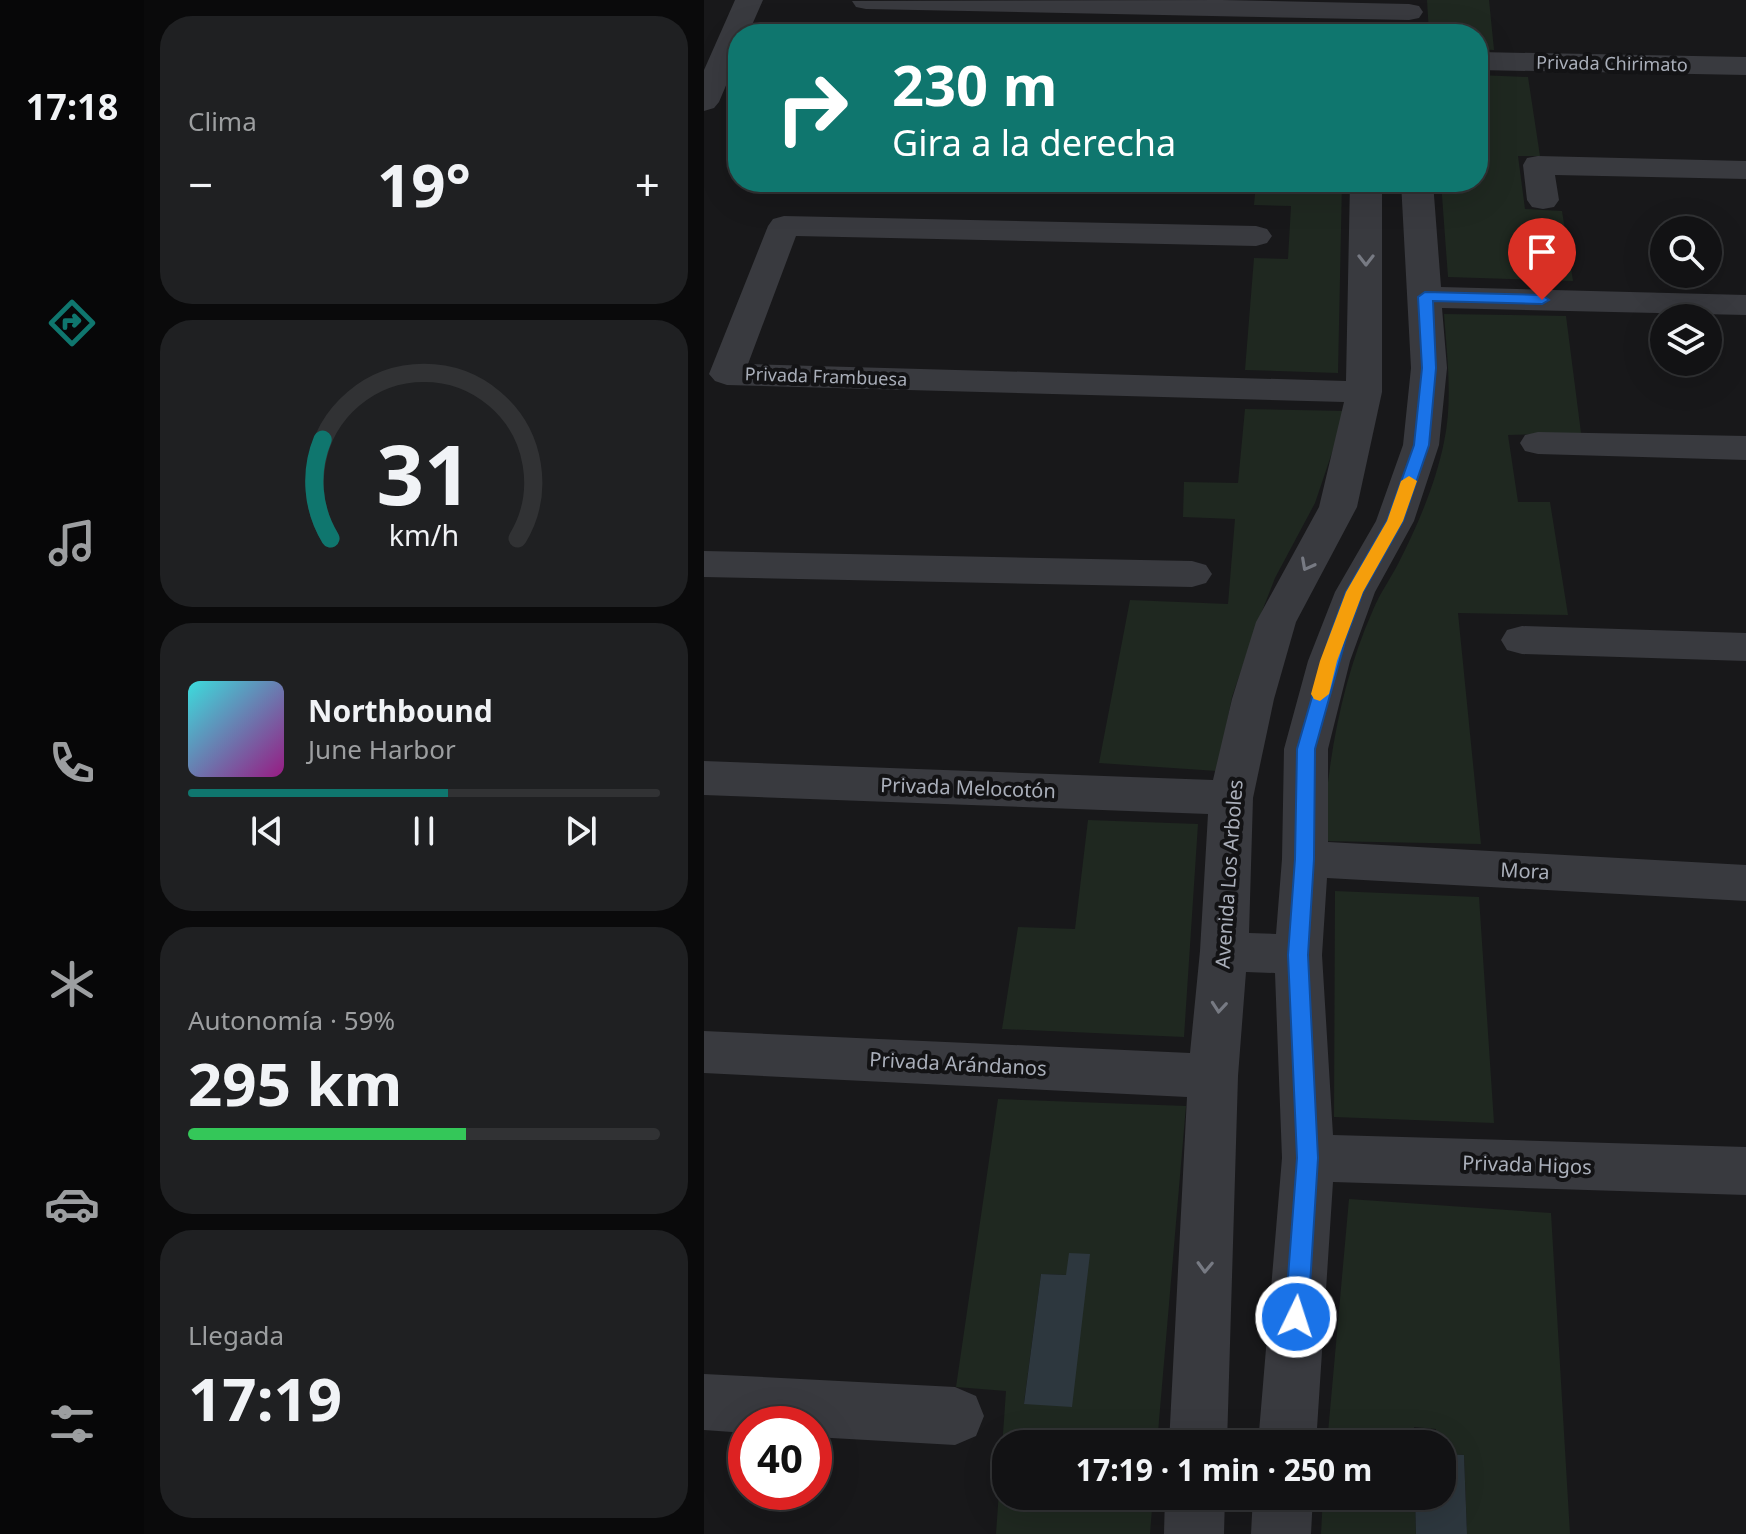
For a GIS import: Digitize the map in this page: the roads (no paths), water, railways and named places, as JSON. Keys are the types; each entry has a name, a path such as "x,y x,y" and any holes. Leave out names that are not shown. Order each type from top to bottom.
{"street":[{"path":"738,24 749,0"},
{"path":"864,8 1409,15"},
{"path":"704,102 728,48"},
{"name":"Privada Chirimato","path":"1488,61 1746,66"},
{"path":"1543,200 1538,165 1746,170"},
{"path":"1288,1430 1308,1158 1298,955 1305,859 1306,749 1329,661 1355,592 1395,521 1421,445 1429,368 1417,200 1366,199"},
{"name":"Avenida Los Arboles","path":"1199,1430 1213,1076 1224,951 1231,798 1253,699 1276,622 1338,507 1364,392 1366,199"},
{"name":"Privada Frambuesa","path":"1256,236 784,226 727,374 1364,392"},
{"path":"1425,297 1746,305"},
{"path":"1538,443 1746,448"},
{"path":"1338,507 1395,521"},
{"path":"704,564 1192,574"},
{"path":"1522,640 1746,647"},
{"name":"Privada Melocotón","path":"704,778 1231,798"},
{"name":"Mora","path":"1305,859 1746,883"},
{"path":"1224,951 1298,955"},
{"name":"Privada Arándanos","path":"704,1052 1213,1076"},
{"name":"Privada Higos","path":"1308,1158 1746,1171"},
{"path":"704,1402 955,1416"},
{"path":"1194,1534 1195,1510"},
{"path":"1281,1534 1282,1510"}]}
